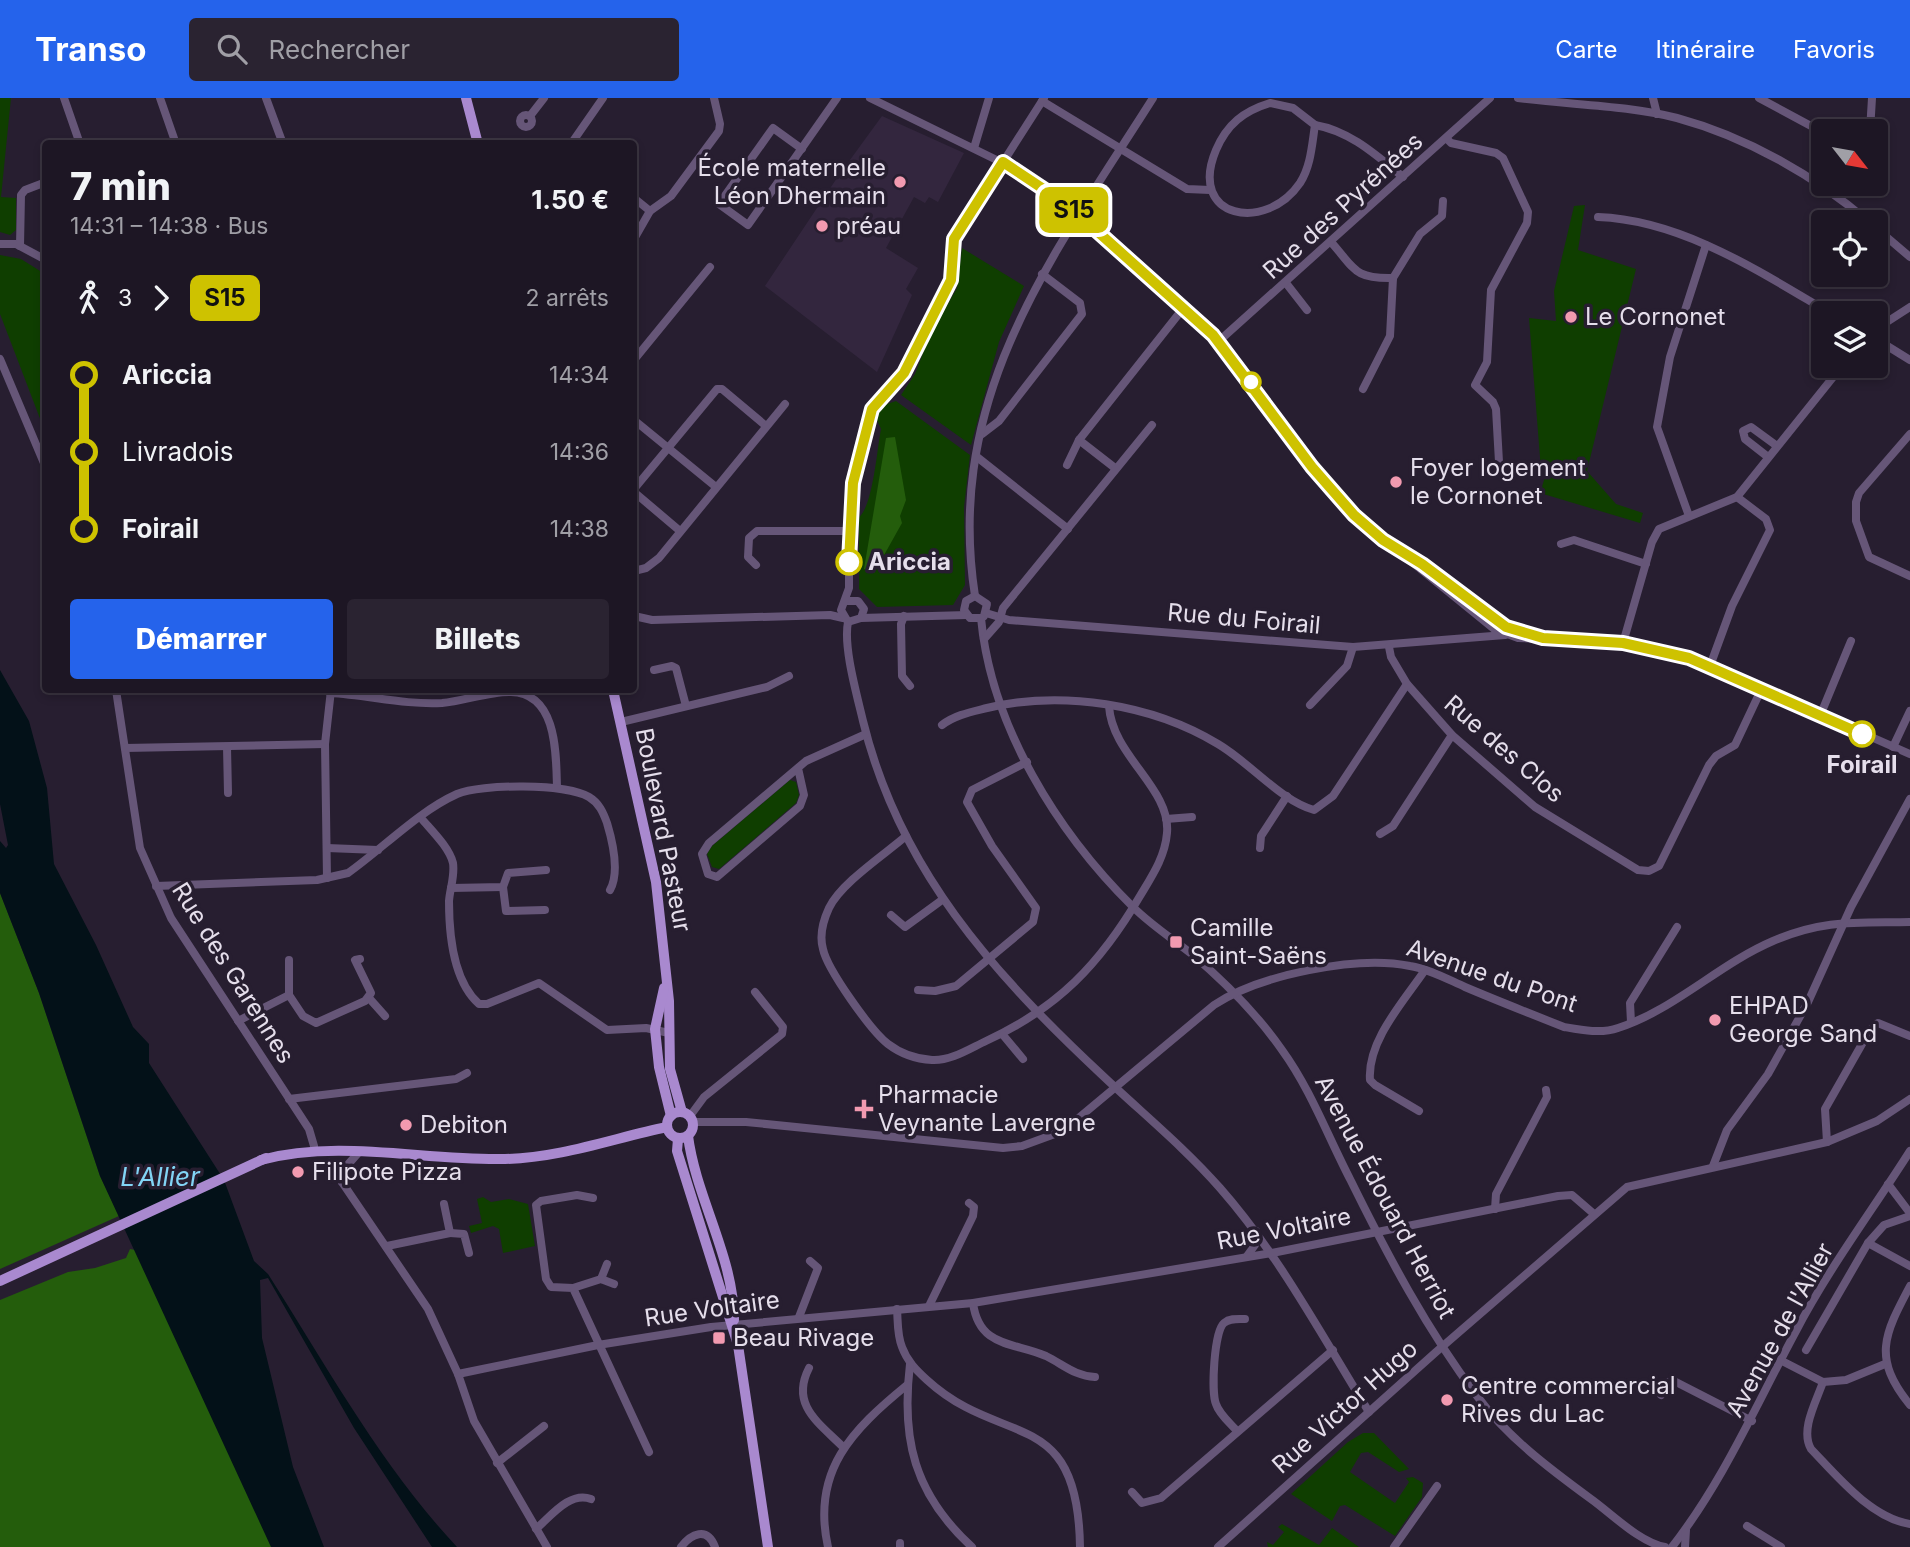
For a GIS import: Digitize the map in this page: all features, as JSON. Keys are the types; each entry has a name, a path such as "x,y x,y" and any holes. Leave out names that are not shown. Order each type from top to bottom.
{"main road":[{"path":"466,98 477,140"},
{"name":"Boulevard Pasteur","path":"614,693 656,883 666,979 670,1069 684,1116"},
{"name":"Boulevard Pasteur","path":"666,979 655,1029 659,1067 684,1116"},
{"path":"0,1280 261,1160 314,1146 359,1152 509,1159 667,1127 684,1116"},
{"path":"684,1116 683,1138 706,1198 734,1297 734,1326 768,1547"},
{"path":"667,1127 671,1135 683,1138"},
{"path":"261,1160 284,1154 344,1151"}],"street":[{"path":"64,98 79,140"},
{"path":"160,98 175,140"},
{"path":"266,98 282,140"},
{"path":"530,116 544,98"},
{"path":"574,140 603,98"},
{"path":"637,234 650,211 671,196 719,131 714,98"},
{"path":"802,149 773,128 719,204 748,225 802,149 837,98"},
{"path":"974,148 989,98"},
{"path":"975,596 970,529 977,457 1006,347 1042,274 1153,98"},
{"name":"Rue des Pyrénées","path":"1219,341 1490,98"},
{"path":"1518,98 1657,114 1711,129 1749,144 1844,200 1856,210"},
{"path":"1653,98 1657,114"},
{"path":"1759,98 1811,126"},
{"path":"1871,119 1872,98"},
{"path":"875,99 1003,162 1079,214 1185,306 1219,341 1328,487 1383,540 1494,629 1485,638"},
{"path":"1210,190 1187,189 1043,99 954,239 951,280 904,373 872,409 853,483 844,604 846,620 866,734 906,836 942,900 988,960 1038,1013 1202,1168 1256,1231 1369,1412"},
{"path":"1315,125 1310,157 1300,182 1275,205 1253,215 1216,200 1210,190 1208,175 1222,137 1237,117 1270,103 1293,108 1315,125 1333,128 1353,139 1403,177"},
{"path":"1447,139 1451,143 1496,153 1503,159 1528,212 1527,223 1491,290 1487,362 1475,385 1493,402 1496,409 1499,462"},
{"path":"16,244 24,190 42,183"},
{"path":"637,200 650,211"},
{"path":"1363,389 1390,336 1393,278 1420,234 1443,216 1443,201"},
{"path":"1598,217 1637,223 1734,256 1811,302"},
{"path":"1888,238 1910,257"},
{"path":"1331,242 1360,275 1367,279 1393,278"},
{"path":"0,244 16,244 42,258"},
{"path":"1689,516 1657,426 1670,357 1706,245"},
{"path":"637,356 710,267"},
{"path":"982,434 999,421 1082,314 1080,303 1042,274"},
{"path":"1286,283 1307,310"},
{"path":"1067,465 1079,440 1185,306"},
{"path":"1888,321 1910,307"},
{"path":"1888,346 1910,360"},
{"path":"0,359 42,459"},
{"path":"1623,643 1659,529 1737,497 1832,378"},
{"path":"637,487 717,389 722,389 766,426"},
{"path":"637,570 652,564 785,404"},
{"path":"637,422 716,488"},
{"path":"984,639 1001,617 1003,608 1152,425"},
{"path":"1768,457 1745,439 1743,432 1751,427 1777,446"},
{"path":"1910,434 1860,493 1855,513 1869,557 1910,576"},
{"path":"1079,440 1115,468"},
{"path":"977,457 1068,529"},
{"path":"637,494 680,531"},
{"path":"1710,666 1732,606 1770,530 1770,524 1737,497"},
{"path":"756,565 748,556 748,543 757,531 849,531"},
{"path":"1383,540 1422,564 1507,631"},
{"path":"1561,544 1574,540 1646,564"},
{"path":"948,616 964,605 968,598 975,596 1001,617"},
{"path":"830,615 844,604 858,601 877,616"},
{"path":"637,617 652,620 830,615 846,620 877,616 967,615 974,619 984,616 987,604"},
{"path":"964,605 967,615"},
{"path":"861,618 863,606"},
{"path":"904,616 901,624 902,676 911,686"},
{"name":"Rue du Foirail","path":"984,616 1353,647 1389,647 1485,638 1507,631"},
{"name":"Avenue Édouard Herriot","path":"984,616 984,639 1002,705 1027,762 1071,834 1134,908 1235,992 1261,1020 1299,1075 1378,1230 1443,1346 1476,1395 1518,1441 1638,1534 1665,1547"},
{"name":"Rue du Foirail","path":"1494,629 1543,638 1623,643 1668,651 1710,666 1910,754"},
{"path":"1821,716 1851,641"},
{"path":"1310,705 1321,697 1347,666 1353,647"},
{"name":"Rue des Clos","path":"1389,647 1391,657 1407,684 1452,735 1535,807 1586,835 1630,866 1649,871 1659,866 1709,765 1716,756 1735,745 1761,690"},
{"path":"654,670 672,666 676,668 686,706"},
{"path":"621,722 766,687 789,676"},
{"path":"942,725 950,719 1002,705 1053,700 1142,712 1195,732 1240,759 1287,796 1314,810 1324,806 1407,684"},
{"name":"Rue des Garennes","path":"116,693 140,848 156,886 171,918 309,1129 314,1146"},
{"path":"327,878 325,744 330,693"},
{"path":"345,693 421,703 480,698 501,693"},
{"path":"517,693 528,696 544,713 553,730 557,788"},
{"path":"906,836 836,896 821,931 825,959 886,1043 906,1056 936,1060 959,1054 1003,1035 1038,1013 1097,960 1134,908 1164,852 1166,819 1154,792 1115,734 1110,706"},
{"path":"1893,747 1910,711"},
{"path":"798,768 804,795 800,806 717,877 708,874 702,854 709,843 798,768 816,754 866,734"},
{"path":"1380,834 1393,826 1452,735"},
{"path":"125,748 325,744"},
{"path":"227,747 228,793"},
{"path":"918,990 950,989 1033,922 1036,908 992,846 967,802 972,790 1027,762"},
{"path":"156,886 327,878 348,873 446,800 468,790 557,788 589,797 600,807 611,840 616,876 610,890"},
{"path":"1260,848 1261,836 1287,796"},
{"path":"1910,799 1845,921 1808,1002 1769,1074 1727,1130 1713,1166 1756,1160 1827,1142 1877,1121 1910,1099"},
{"path":"1166,819 1192,817"},
{"path":"421,818 452,859 454,957 472,998 479,1004 487,1004 538,983 607,1030 655,1029 669,1033"},
{"path":"327,848 378,850"},
{"path":"545,910 506,911 503,887 508,873 546,870"},
{"path":"451,888 503,887"},
{"path":"891,915 905,927 942,900"},
{"name":"Avenue du Pont","path":"684,1116 1003,1147 1022,1146 1063,1131 1214,1005 1235,992 1295,974 1373,962 1425,970 1564,1027 1588,1031 1616,1029 1764,945 1805,929 1845,921 1910,922"},
{"path":"1631,1022 1630,1003 1677,928"},
{"path":"289,960 289,995 303,1016 316,1023 369,998 371,993 355,960 360,959"},
{"path":"1419,1111 1375,1085 1369,1074 1380,1038 1425,970"},
{"path":"684,1116 782,1034 783,1027 755,992"},
{"path":"238,1020 289,995"},
{"path":"369,998 384,1016"},
{"path":"1827,1142 1825,1110 1870,1030 1878,1023 1885,1023 1910,1036"},
{"path":"1003,1035 1023,1059"},
{"path":"289,1099 456,1079 467,1073"},
{"path":"1495,1209 1496,1194 1547,1097 1546,1090"},
{"name":"Avenue de l'Allier","path":"1672,1547 1715,1488 1752,1422 1812,1301 1910,1151"},
{"path":"342,1182 344,1169 359,1152"},
{"path":"329,1163 428,1309 458,1374 474,1421 547,1547"},
{"name":"Rue Victor Hugo","path":"1217,1547 1627,1187 1713,1166"},
{"path":"1806,1350 1868,1243 1884,1225 1910,1214 1888,1184"},
{"path":"593,1198 577,1195 541,1201 536,1205 546,1279 551,1287 573,1288 601,1279 614,1284"},
{"name":"Rue Voltaire","path":"458,1374 598,1345 711,1327 974,1303 1272,1253 1378,1230 1572,1195 1594,1214"},
{"path":"929,1306 973,1216 974,1207 968,1203"},
{"path":"444,1205 450,1233"},
{"path":"1247,1256 1255,1245 1256,1231"},
{"path":"387,1246 450,1233 464,1234 469,1253"},
{"path":"1868,1243 1910,1266"},
{"path":"799,1317 817,1278 818,1268 810,1261"},
{"path":"601,1279 607,1264"},
{"path":"1910,1286 1891,1322 1885,1364 1910,1405"},
{"path":"573,1288 649,1452"},
{"path":"974,1303 977,1320 999,1342 1043,1355 1079,1376 1095,1377"},
{"path":"897,1309 901,1346 910,1364 951,1399 1023,1430 1053,1453 1065,1468 1075,1490 1079,1511 1080,1547"},
{"path":"1237,1431 1216,1406 1214,1395 1217,1334 1221,1324 1229,1319 1245,1319"},
{"path":"1132,1492 1142,1503 1161,1498 1332,1350"},
{"path":"1782,1361 1823,1382 1846,1380 1885,1364"},
{"path":"910,1364 905,1406 908,1438 916,1467 940,1512 972,1547"},
{"path":"809,1368 801,1394 806,1408 843,1447"},
{"path":"1661,1395 1668,1382 1674,1381 1752,1422"},
{"path":"1823,1382 1807,1431 1806,1440 1811,1449 1860,1496 1882,1513 1909,1525"},
{"path":"828,1547 824,1528 825,1498 830,1474 843,1447 907,1385"},
{"path":"497,1463 544,1426"},
{"path":"1394,1547 1437,1486"},
{"path":"536,1529 573,1497 591,1499"},
{"path":"1747,1526 1780,1547"},
{"path":"1685,1547 1686,1530"},
{"path":"681,1547 689,1536 699,1533 706,1535 715,1547"}],"shaded area":[{"path":"882,116 964,153 938,202 929,197 925,203 914,197 886,248 918,268 906,289 912,295 877,372 765,286"}],"green space":[{"path":"0,98 11,98 1,197 16,198 16,230 10,235 0,232"},
{"path":"1585,205 1578,250 1636,269 1587,471 1616,504 1643,513 1640,523 1540,493 1545,477 1541,470 1529,318 1556,321 1554,291 1574,206"},
{"path":"962,248 1024,286 999,342 971,445 901,395 915,374 930,335 957,288"},
{"path":"0,255 21,259 42,272 42,424 0,314"},
{"path":"896,401 970,455 964,507 965,585 953,605 877,607 859,589 859,517 868,501 874,476 881,429 877,420 881,406"},
{"path":"895,437 906,500 900,516 902,523 874,573 864,569 886,438"},
{"path":"790,780 796,782 799,795 796,803 719,869 712,867 707,854 712,846"},
{"path":"0,893 39,993 100,1176 119,1216 0,1269"},
{"path":"483,1197 491,1202 509,1199 528,1204 535,1246 503,1253 499,1229 493,1226 471,1233 469,1226 482,1223 477,1199"},
{"path":"130,1249 140,1251 289,1547 0,1547 0,1300 68,1272 95,1268 126,1258"},
{"path":"1363,1433 1374,1433 1409,1469 1399,1472 1368,1452 1361,1453 1350,1472 1395,1503 1409,1482 1406,1478 1413,1477 1423,1483 1422,1497 1395,1536 1345,1505 1340,1506 1332,1521 1291,1494 1348,1442"},
{"path":"1282,1524 1319,1545 1332,1528 1359,1547 1268,1547 1267,1542 1273,1545 1284,1532 1278,1527"}],"water":[{"name":"L'Allier","path":"0,670 29,721 47,788 54,864 96,945 133,1027 149,1044 149,1063 224,1180 254,1261 268,1274 334,1380 404,1484 457,1547 432,1547 354,1428 268,1278 260,1280 262,1338 293,1467 324,1547 271,1547 100,1176 39,993 0,893 0,841 6,848 8,845 0,804"}],"bus line":[{"name":"S15","path":"849,562 849,517 853,483 872,409 877,400 900,381 951,280 954,239 1003,162 1069,206 1185,306 1229,354 1312,467 1354,515 1383,540 1422,564 1506,627 1543,638 1623,643 1668,651 1710,666 1862,734"}],"place":[{"name":"École maternelle Léon Dhermain","path":"900,182"},
{"name":"préau","path":"822,226"},
{"name":"Le Cornonet","path":"1571,317"},
{"name":"Foyer logement le Cornonet","path":"1396,482"},
{"name":"Ariccia","path":"849,562"},
{"name":"Foirail","path":"1862,734"},
{"name":"Camille Saint-Saëns","path":"1176,942"},
{"name":"EHPAD George Sand","path":"1715,1020"},
{"name":"Pharmacie Veynante Lavergne","path":"864,1109"},
{"name":"Debiton","path":"406,1125"},
{"name":"Filipote Pizza","path":"298,1172"},
{"name":"Beau Rivage","path":"719,1338"},
{"name":"Centre commercial Rives du Lac","path":"1447,1400"}]}
